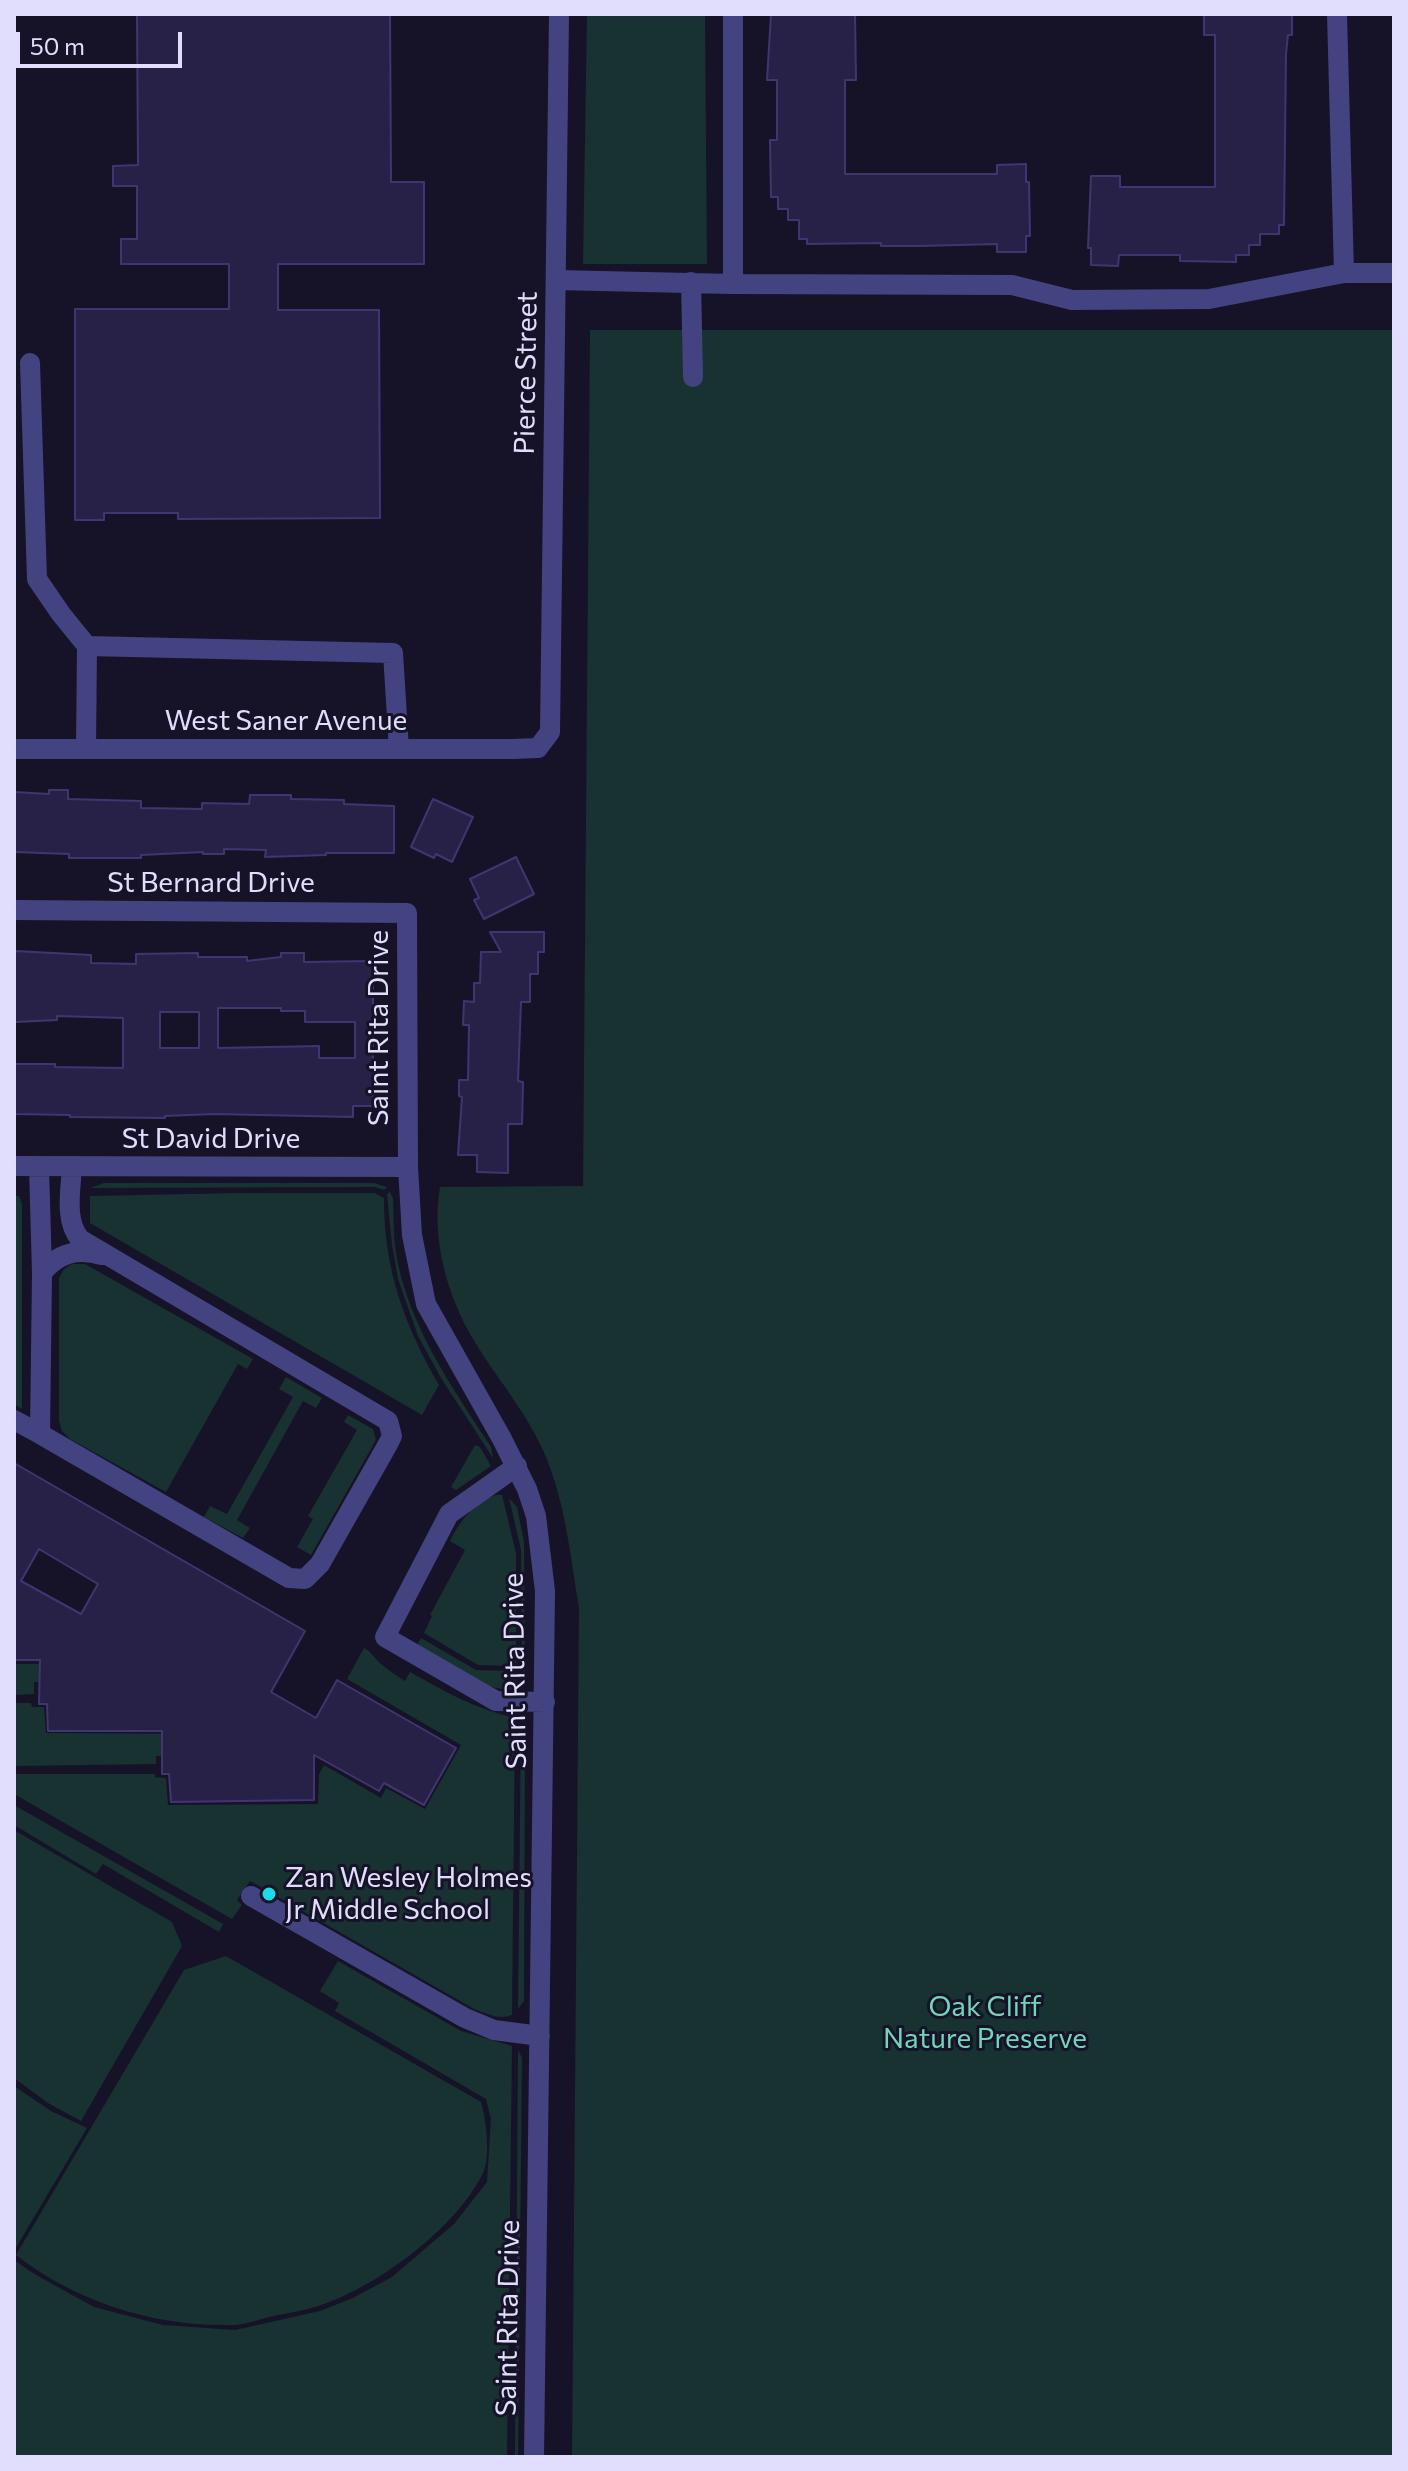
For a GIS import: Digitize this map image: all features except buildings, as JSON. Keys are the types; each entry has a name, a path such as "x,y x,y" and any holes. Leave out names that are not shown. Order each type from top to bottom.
{"street":[{"name":"Pierce Street","path":"550,732 559,14"},
{"path":"733,14 733,284"},
{"path":"1337,14 1344,273"},
{"path":"556,280 1012,285 1072,300 1209,299 1344,273 1394,273"},
{"path":"691,282 693,377"},
{"path":"30,363 37,579 87,646 86,749"},
{"path":"87,646 393,653 399,749"},
{"name":"West Saner Avenue","path":"14,749 538,748 550,732"},
{"name":"St Bernard Drive","path":"14,910 407,913"},
{"name":"Saint Rita Drive","path":"407,913 408,1167 412,1235 426,1304 517,1466 536,1516 545,1591 534,2457"},
{"name":"St David Drive","path":"14,1166 408,1167"},
{"path":"39,1166 42,1273 40,1434"},
{"path":"14,1420 297,1580 305,1579 320,1564 392,1436 392,1428 382,1416 109,1257 73,1231 72,1166"},
{"path":"42,1273 58,1256 65,1254 86,1251 109,1257"},
{"path":"517,1466 449,1514 385,1637 496,1701 545,1702"},
{"path":"251,1896 465,2018 494,2030 540,2036"}],"green space":[{"path":"587,14 705,14 707,264 583,264"},
{"name":"Oak Cliff Nature Preserve","path":"590,330 1394,330 1394,2457 572,2457 579,1608 566,1526 550,1467 535,1434 473,1339 456,1304 443,1266 438,1206 440,1187 583,1186"},
{"path":"104,1183 374,1183 387,1187 384,1190 375,1187 90,1188"},
{"path":"390,1192 396,1253 410,1305 433,1354 491,1447 493,1458 441,1378 418,1336 398,1279 387,1194"},
{"path":"375,1193 384,1198 388,1249 398,1296 439,1385 422,1415 90,1223 90,1196"},
{"path":"14,1196 19,1196 22,1204 22,1409 14,1404"},
{"path":"72,1264 85,1264 253,1359 247,1369 238,1364 166,1492 70,1439 62,1431 59,1421 59,1278 64,1269"},
{"path":"286,1377 322,1398 316,1408 303,1401 237,1520 250,1528 243,1538 204,1517 210,1506 227,1514 293,1397 279,1389"},
{"path":"348,1415 373,1429 376,1440 311,1555 297,1547 313,1519 308,1516 357,1430 344,1422"},
{"path":"475,1445 480,1447 491,1466 456,1490 451,1487"},
{"path":"496,1495 502,1495 516,1553 516,1663 512,1666 478,1665 424,1633 430,1615 465,1550 450,1541 468,1513"},
{"path":"509,1498 517,1507 524,1542 525,1673 522,1682 521,1550"},
{"path":"421,1638 476,1670 516,1673 516,1688 492,1687 464,1676 416,1647"},
{"path":"364,1648 405,1681 410,1672 474,1705 515,1718 512,2015 498,2017 474,2009 250,1881 237,1900 242,1905 232,1919 14,1794 14,1774 155,1774 155,1777 166,1778 168,1805 318,1804 319,1774 324,1765 381,1798 386,1788 425,1809 461,1745 347,1679"},
{"path":"14,1664 85,1664 86,1682 34,1682 34,1694 14,1695"},
{"path":"14,1703 44,1707 46,1733 208,1734 209,1756 156,1756 156,1764 14,1766"},
{"path":"521,1722 525,1731 524,2001 518,2009"},
{"path":"14,1805 223,1924 219,1932 103,1864 96,1874 14,1825"},
{"path":"14,1830 172,1922 182,1946 81,2121 48,2103 14,2078"},
{"path":"226,1956 481,2102 487,2158 483,2173 454,2215 411,2255 362,2287 315,2307 242,2324 174,2322 90,2298 39,2272 16,2255 184,1970"},
{"path":"338,1961 461,2031 512,2046 507,2457 14,2457 14,2260 94,2307 163,2325 235,2330 320,2311 392,2277 454,2224 487,2182 491,2119 486,2099 335,2011 339,2003 320,1991"},
{"path":"518,2050 522,2058 518,2457 515,2457"},
{"path":"14,2086 51,2111 87,2128 14,2251"}],"place":[{"name":"Zan Wesley Holmes Jr Middle School","path":"269,1894"}]}
